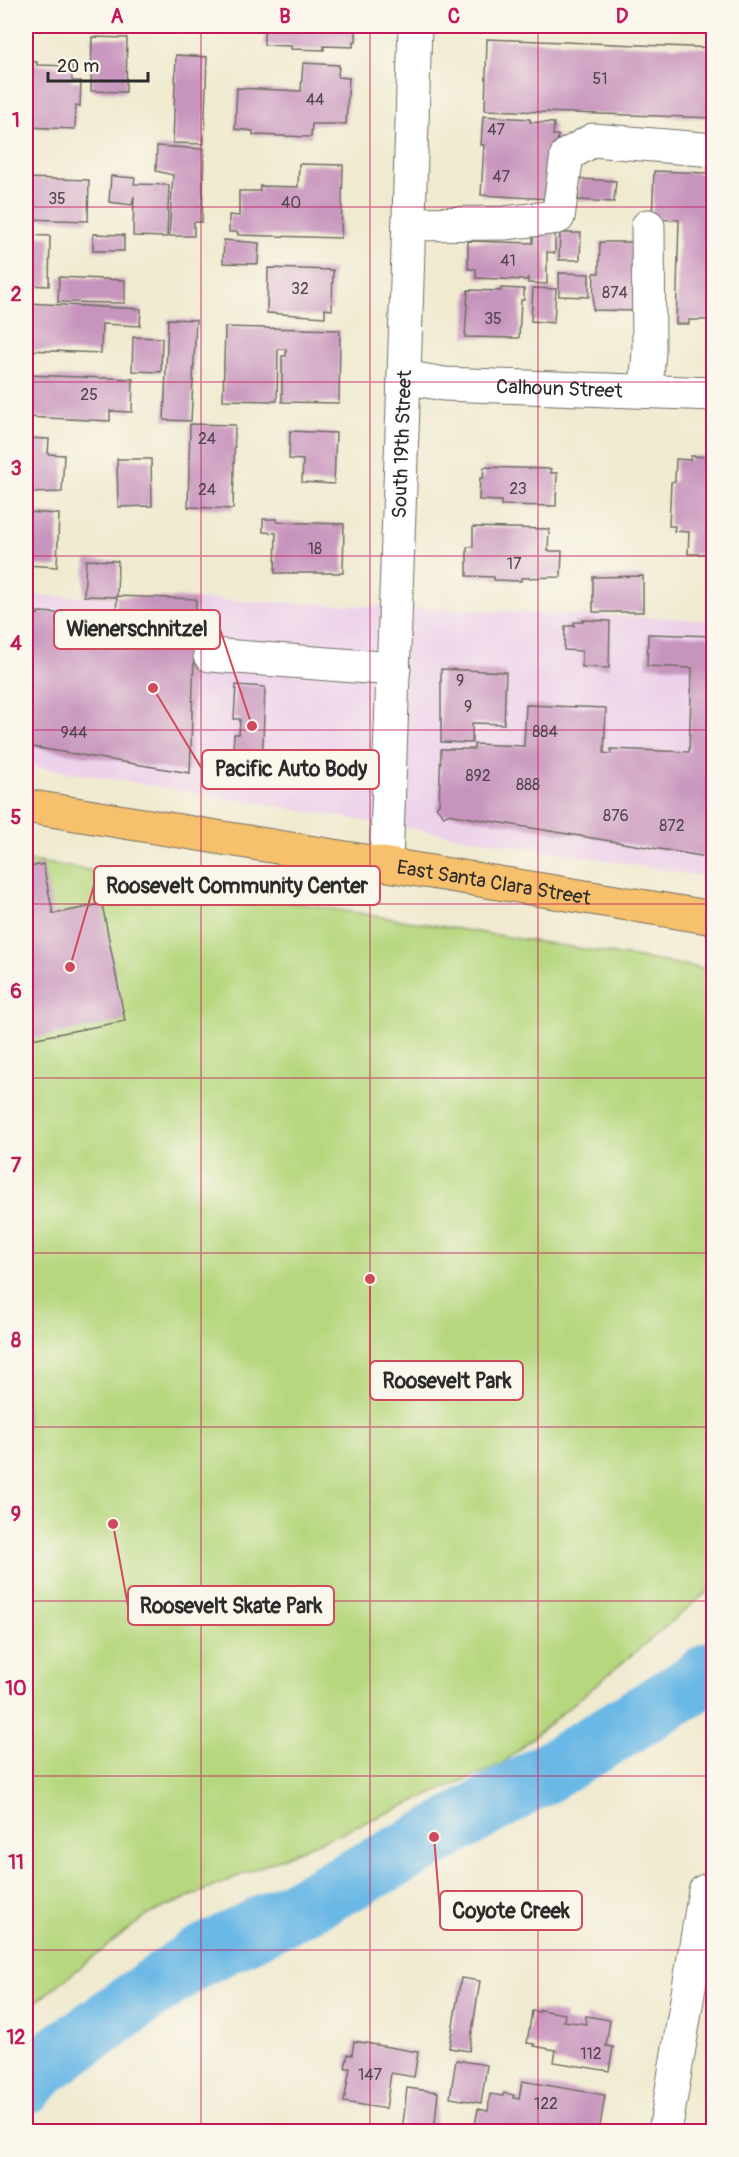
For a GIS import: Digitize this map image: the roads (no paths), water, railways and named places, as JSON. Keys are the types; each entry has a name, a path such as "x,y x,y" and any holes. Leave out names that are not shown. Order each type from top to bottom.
{"main road":[{"name":"East Santa Clara Street","path":"26,806 714,918"}],"street":[{"name":"South 19th Street","path":"386,864 415,26"},
{"path":"409,224 504,222 558,217 567,155 593,140 714,150"},
{"path":"646,391 649,351 648,226"},
{"name":"Calhoun Street","path":"404,377 444,384 714,393"},
{"path":"210,655 394,669"},
{"path":"665,2132 710,1892"}],"waterway":[{"path":"26,2084 44,2065 195,1959 434,1837 560,1765 714,1670"}],"place":[{"name":"Pacific Auto Body","path":"153,688"},
{"name":"Wienerschnitzel","path":"252,726"},
{"name":"Roosevelt Community Center","path":"70,967"},
{"name":"Roosevelt Park","path":"370,1279"},
{"name":"Roosevelt Skate Park","path":"113,1524"},
{"name":"Coyote Creek","path":"434,1837"}]}
